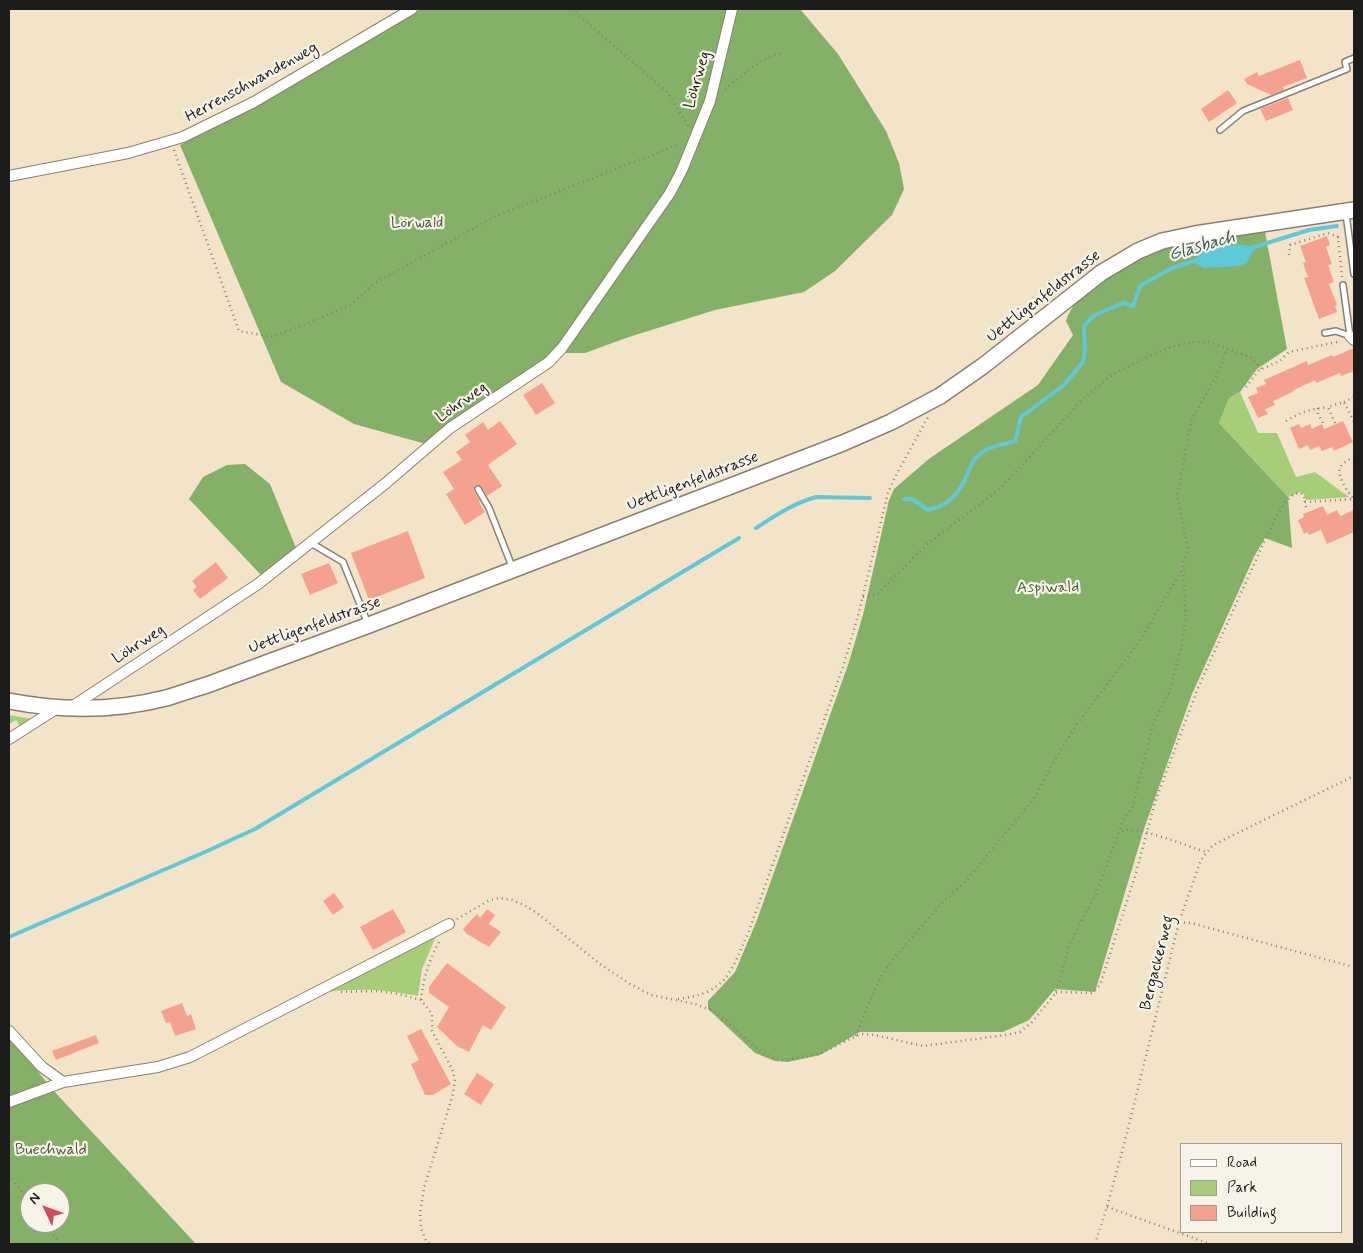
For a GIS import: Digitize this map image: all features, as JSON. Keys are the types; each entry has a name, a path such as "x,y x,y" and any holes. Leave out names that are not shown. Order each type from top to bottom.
{"main road":[{"name":"Uettligenfeldstrasse","path":"9,701 64,708 121,705 165,698 207,685 513,570 843,443 892,422 940,396 983,366 1101,273 1126,257 1150,246 1195,234 1350,210"}],"street":[{"name":"Herrenschwandenweg","path":"9,176 128,153 170,142 197,131 254,102 412,9"},
{"name":"Löhrweg","path":"9,739 64,708 243,594 386,483 450,428 549,362 562,348 670,193 710,100 732,9"},
{"path":"9,1102 63,1082 158,1067 190,1057 449,924"},
{"path":"9,1031 36,1062 63,1082"}],"lane":[{"path":"1220,130 1243,112 1347,69 1344,62 1354,58"},
{"path":"1350,210 1349,235 1354,274"},
{"path":"1343,286 1352,338"},
{"path":"1325,333 1336,331 1352,338"},
{"path":"478,490 489,508 513,570"},
{"path":"310,542 343,562 369,625"}],"path":[{"path":"170,142 239,331 258,336 273,337 351,305 375,283 496,216 695,138 668,93 572,9"},
{"path":"710,100 762,61 781,53"},
{"path":"1289,255 1290,245 1328,233 1338,236 1349,235"},
{"path":"1338,236 1343,286"},
{"path":"1246,387 1261,369 1280,361 1289,352 1352,338"},
{"path":"863,597 878,594 927,544 1001,488 1080,402 1109,377 1160,351 1194,342 1208,342 1252,358 1261,369"},
{"path":"856,1036 882,975 943,902 967,880 1033,800 1067,740 1139,642 1180,573 1188,548 1177,495 1190,428 1192,419 1217,375 1227,349"},
{"path":"677,999 700,995 717,987 730,973 742,948 844,664 892,484 940,396"},
{"path":"1286,421 1298,414 1328,407 1354,397"},
{"path":"1344,402 1354,422"},
{"path":"1328,407 1335,423"},
{"path":"1318,408 1318,414 1323,423"},
{"path":"1354,457 1340,467 1339,471 1347,490 1354,499"},
{"path":"1055,994 1059,992 1091,993 1100,985 1136,873 1155,802 1198,688 1285,502 1294,494 1302,493 1306,507"},
{"path":"1305,502 1354,499"},
{"path":"421,1000 423,982 431,958 449,924 490,900 500,898 512,900 537,913 589,956 630,984 652,995 677,999 716,1012 755,1047 775,1059 785,1060 819,1054 861,1034 875,1035 923,1046 1020,1032 1032,1022 1055,994 1070,942 1096,894 1124,818 1132,808 1154,721 1169,693 1181,648 1186,619 1182,566"},
{"name":"Bergackerweg","path":"1095,1244 1107,1207 1179,922 1195,874 1206,852 1221,841 1354,776"},
{"path":"1120,831 1126,828 1147,832 1206,852"},
{"path":"1179,922 1191,923 1354,967"},
{"path":"338,993 377,991 399,994 421,1000 432,1014 432,1031 452,1069 455,1079 453,1094 424,1188 420,1213 421,1228 426,1241 430,1244"},
{"path":"9,1175 20,1190"},
{"path":"1107,1207 1210,1244"},
{"path":"52,1233 60,1244"}],"green space":[{"name":"Lörwald","path":"421,9 800,9 838,54 886,131 899,163 904,189 892,215 835,271 804,292 715,310 585,353 563,353 426,444 354,424 281,382 180,145 276,95 361,42"},
{"name":"Aspiwald","path":"1265,232 1287,349 1257,369 1240,392 1229,398 1219,423 1288,497 1292,548 1265,538 1254,557 1192,694 1144,829 1095,992 1055,989 1029,1020 1003,1032 860,1032 820,1055 788,1062 775,1061 755,1053 708,1009 708,1001 735,972 757,920 849,662 863,615 889,500 894,489 930,458 1038,385 1073,335 1066,321 1069,313 1078,300 1095,285 1156,250 1182,242"},
{"path":"1240,392 1258,433 1277,433 1296,477 1315,472 1349,497 1306,500 1304,494 1300,492 1288,497 1219,423 1229,398"},
{"path":"245,464 270,484 296,548 261,575 189,499 203,477 227,465"},
{"path":"9,715 32,719 20,726 16,720 9,724"},
{"path":"437,934 422,969 418,996 372,990 325,992"},
{"name":"Buechwald","path":"9,1036 53,1090 196,1244 9,1244"}],"water":[{"path":"1238,244 1250,246 1254,249 1247,263 1239,266 1203,268 1193,261 1206,250 1222,245"}],"building":[{"path":"1300,60 1307,78 1283,87 1284,90 1271,95 1247,84 1244,79 1257,72 1259,76"},
{"path":"1228,90 1237,103 1209,122 1201,109"},
{"path":"1288,98 1293,110 1266,121 1260,109"},
{"path":"1327,236 1330,245 1326,247 1332,264 1328,265 1334,282 1329,284 1337,305 1335,306 1337,312 1319,319 1304,278 1308,277 1303,263 1306,262 1300,246"},
{"path":"1354,348 1354,371 1341,376 1340,373 1316,383 1315,380 1292,391 1273,401 1275,405 1265,409 1268,414 1258,418 1248,397 1258,393 1256,388 1266,384 1264,380 1307,361 1308,365"},
{"path":"542,383 555,403 536,415 523,395"},
{"path":"500,421 517,444 488,465 502,486 487,496 481,486 474,486 474,491 485,512 465,525 446,494 454,489 443,472 462,460 456,452 470,442 465,435 483,422 488,430"},
{"path":"1343,421 1353,442 1334,451 1332,447 1322,451 1319,446 1310,450 1308,445 1299,449 1290,428 1299,424 1301,428 1310,424 1312,429 1322,424 1324,429"},
{"path":"1323,506 1327,515 1337,510 1340,516 1354,510 1354,532 1327,544 1321,530 1309,535 1307,532 1304,534 1298,520 1304,517 1303,514"},
{"path":"408,531 425,578 369,600 351,553"},
{"path":"216,562 228,578 200,599 193,590 197,587 192,581"},
{"path":"329,563 338,583 310,595 301,574"},
{"path":"334,893 344,907 333,915 323,901"},
{"path":"393,909 406,932 373,950 360,927"},
{"path":"487,909 495,915 489,924 501,932 489,947 467,934 463,929 477,914 480,918"},
{"path":"447,963 506,1007 491,1030 483,1025 469,1052 457,1046 437,1027 449,1007 429,993 429,987"},
{"path":"182,1003 187,1016 191,1014 196,1029 175,1036 170,1022 166,1023 161,1011"},
{"path":"421,1029 451,1084 433,1095 425,1095 411,1064 419,1060 407,1036"},
{"path":"96,1035 99,1043 56,1060 52,1051"},
{"path":"477,1073 494,1084 481,1105 464,1094"}],"waterway":[{"name":"Glasbach","path":"1248,249 1309,230 1337,226"},
{"name":"Glasbach","path":"904,499 912,499 928,510 942,505 952,498 961,488 971,464 977,457 991,448 1015,441 1021,417 1064,385 1083,362 1085,349 1084,327 1088,321 1095,315 1123,303 1133,306 1140,286 1172,268 1197,260"},
{"path":"756,528 792,506 816,497 870,498"},
{"path":"9,937 255,829 739,538"}]}
